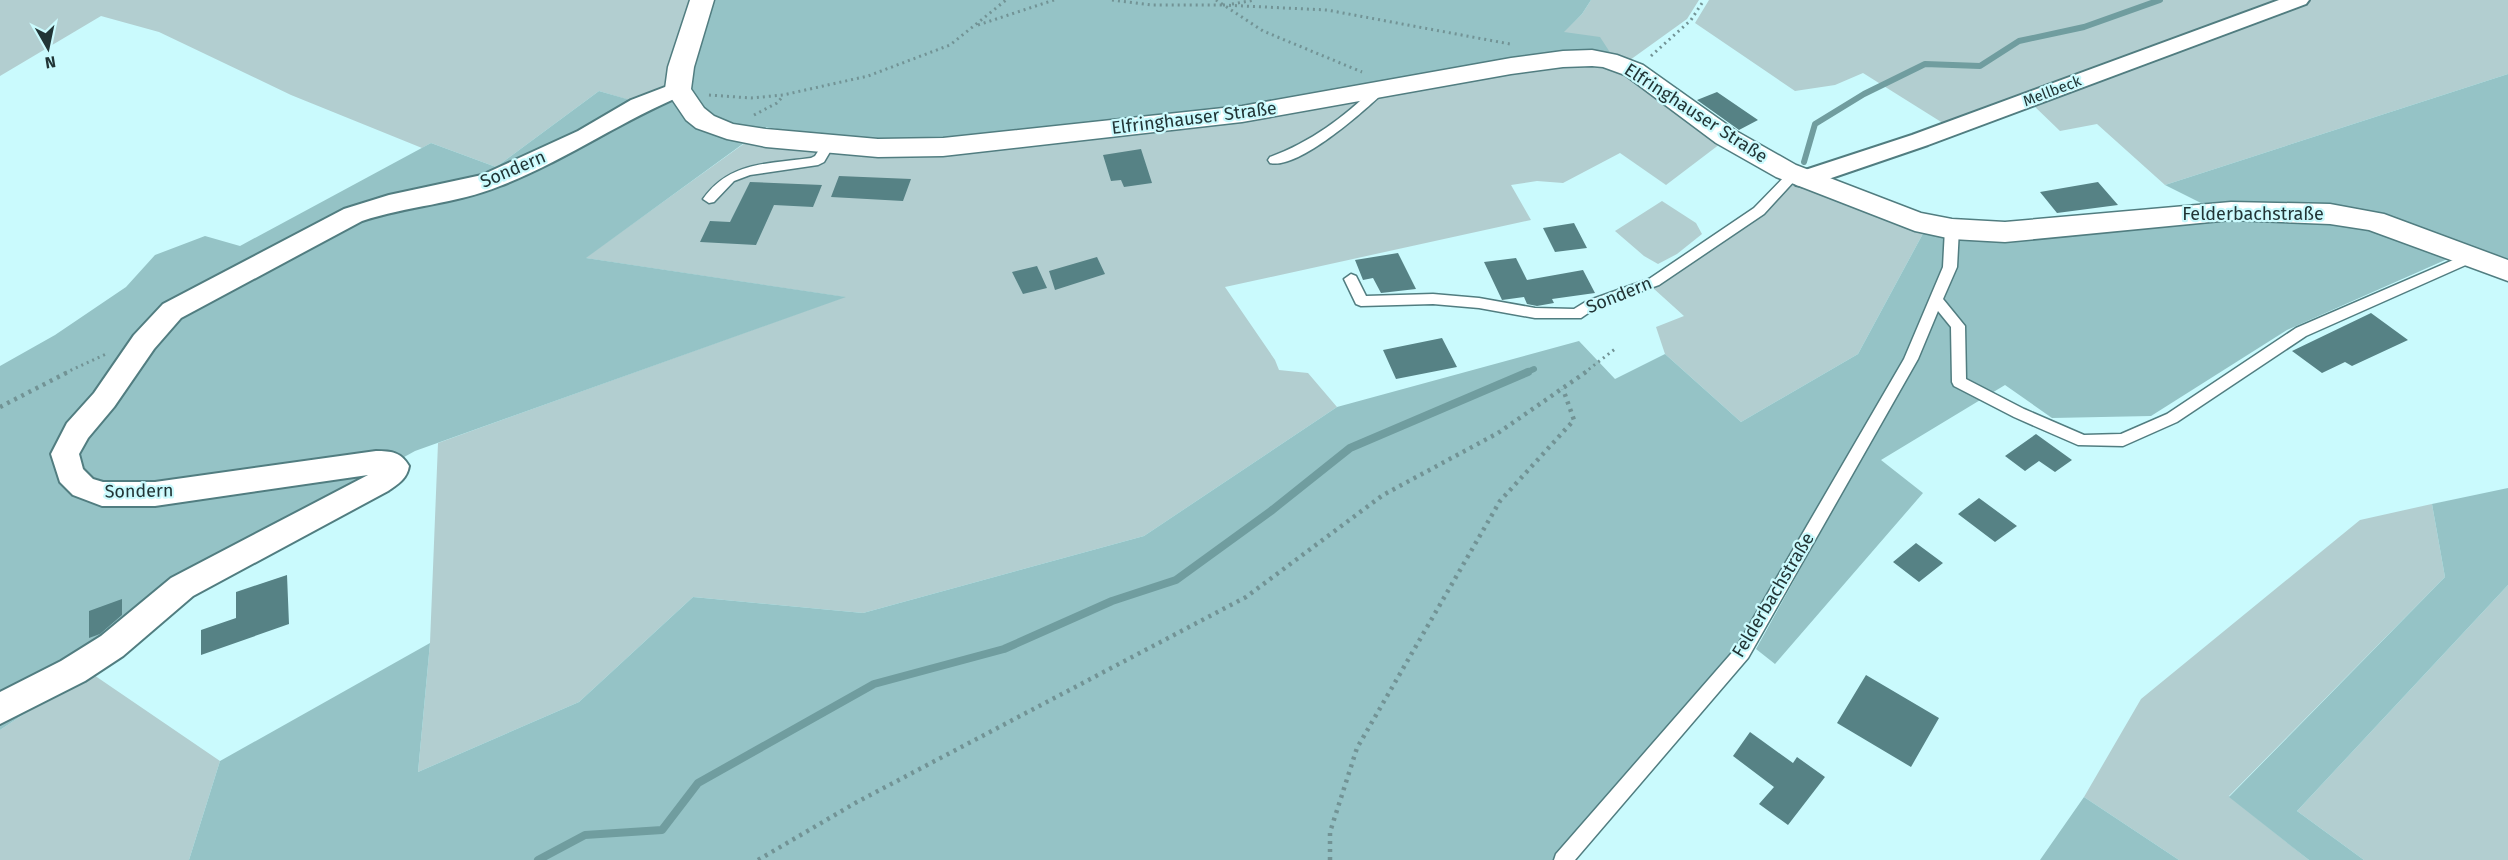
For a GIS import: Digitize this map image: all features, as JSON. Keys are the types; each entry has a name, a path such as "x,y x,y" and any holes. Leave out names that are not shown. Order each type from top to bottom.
{"street":[{"path":"678,89 681,67 702,0"},
{"name":"Mellbeck","path":"1795,175 1920,140 2299,0"},
{"name":"Elfringhauser Straße","path":"678,89 696,114 715,128 766,138 828,145 878,148 943,147 1242,114 1563,58 1608,60 1634,70 1726,137 1795,175"},
{"name":"Sondern","path":"0,709 73,671 112,646 182,587 388,477 393,472 394,466 388,462 376,462 155,494 102,495 83,487 69,474 65,454 77,431 104,400 144,342 172,311 353,215 389,203 491,181 586,135 639,105 678,89"},
{"name":"Felderbachstraße","path":"1795,175 1915,221 1952,229 2005,232 2231,211 2330,214 2374,221 2508,271"}],"lane":[{"path":"1274,160 1302,151 1348,121 1389,88"},
{"path":"709,199 730,178 748,171 814,162 820,159 828,145"},
{"name":"Sondern","path":"1351,279 1361,301 1433,298 1534,312 1576,314 1592,304 1633,291 1664,276 1760,211 1795,175"},
{"name":"Felderbachstraße","path":"1563,860 1742,653 1911,359 1950,267 1952,229"},
{"path":"1936,299 1958,326 1959,381 2019,413 2083,441 2123,440 2172,418 2301,332 2472,257"}],"path":[{"path":"678,89 727,98 783,95 868,76 950,45 1006,0"},
{"path":"974,26 1054,0"},
{"path":"1112,0 1152,5 1223,5 1327,10 1452,35"},
{"path":"1216,0 1263,31 1389,88"},
{"path":"1223,5 1255,0"},
{"path":"1634,70 1691,20 1704,0"},
{"path":"0,407 94,358 144,342"},
{"path":"758,860 857,802 1246,597 1383,495 1498,433 1563,389 1615,349"},
{"path":"1330,860 1330,832 1357,748 1500,501 1574,420 1563,389"}],"shaded area":[{"path":"0,0 693,0 676,88 639,103 599,91 496,167 431,143 422,148 291,95 159,32 101,16 0,76"},
{"path":"713,0 1591,0 1582,14 1564,32 1600,37 1613,57 1240,109 941,142 816,136 766,127 586,258 846,297 415,451 178,582 88,671 0,730 0,366 55,335 126,287 155,255 205,236 240,246 431,143 496,167 599,91 644,104 678,90"},
{"path":"1591,0 1699,0 1687,19 1630,60 1613,57 1563,32 1582,14"},
{"path":"1709,0 2283,0 1946,125 1863,73 1835,85 1795,91 1695,23"},
{"path":"2308,0 2508,0 2508,74 2165,185 2097,124 2060,131 2032,104"},
{"path":"1594,62 1635,76 1720,144 1666,185 1620,153 1563,183 1537,181 1511,185 1531,220 1225,287 1275,360 1279,370 1308,373 1337,407 1144,536 863,613 693,597 579,702 418,772 430,643 438,443 844,297 585,258 749,140 813,152 874,157 941,156 1209,125 1561,65"},
{"path":"2508,74 2508,265 2393,221 2207,206 2165,185"},
{"path":"1801,181 1926,228 1858,354 1741,422 1665,354 1656,327 1684,316 1653,288 1717,247 1764,213 1789,187"},
{"path":"1662,201 1696,223 1702,234 1677,254 1658,264 1644,256 1615,231"},
{"path":"2202,218 2364,224 2452,257 2287,330 2151,416 2052,418 2005,385 1881,460 1923,493 1775,664 1756,649 1916,360 1958,235"},
{"path":"1926,228 1948,236 1945,263 1908,357 1733,651 1553,860 189,860 220,761 430,643 418,772 579,702 693,597 863,613 1144,536 1337,407 1579,341 1615,379 1665,354 1741,422 1858,354"},
{"path":"2508,487 2432,504 2445,577 2229,796 2309,860 2179,860 2084,797 2141,699 2360,520"},
{"path":"2508,488 2508,585 2297,811 2364,860 2309,860 2229,797 2445,577 2432,504"},
{"path":"2508,585 2508,860 2364,860 2297,811"},
{"path":"88,671 220,761 189,860 0,860 0,730"},
{"path":"2084,797 2179,860 2040,860"}],"building":[{"path":"1717,92 1758,120 1739,130 1697,100"},
{"path":"1141,149 1152,183 1124,187 1121,180 1111,181 1103,155"},
{"path":"839,176 911,179 903,201 831,197"},
{"path":"750,182 822,185 813,207 774,205 756,245 700,242 710,221 730,222"},
{"path":"2098,182 2118,205 2057,213 2040,192"},
{"path":"1574,223 1587,248 1555,252 1543,228"},
{"path":"1398,253 1416,289 1381,293 1373,278 1363,280 1355,260"},
{"path":"1097,257 1105,274 1055,290 1049,271"},
{"path":"1516,258 1527,280 1583,270 1595,293 1552,299 1554,303 1537,306 1527,304 1524,297 1502,300 1484,262"},
{"path":"1037,266 1047,288 1023,294 1012,272"},
{"path":"2371,313 2408,340 2352,366 2345,362 2322,373 2292,351"},
{"path":"1442,338 1457,367 1396,379 1383,350"},
{"path":"2036,434 2072,460 2055,472 2039,461 2025,471 2005,456"},
{"path":"1979,498 2017,526 1995,542 1958,514"},
{"path":"1916,543 1943,563 1919,582 1893,562"},
{"path":"287,575 289,624 201,655 201,630 236,618 236,592"},
{"path":"122,599 122,615 100,634 89,638 89,611"},
{"path":"1866,675 1939,718 1911,767 1837,723"},
{"path":"1750,732 1793,763 1797,757 1825,777 1788,825 1759,804 1774,787 1733,756"}],"waterway":[{"path":"1804,162 1815,124 1864,94 1925,64 1980,66 2019,41 2084,27 2160,0"},
{"path":"1525,373 1534,369"},
{"path":"538,860 585,835 662,830 698,783 874,684 1004,649 1112,601 1176,580 1271,511 1350,448 1528,372"}]}
